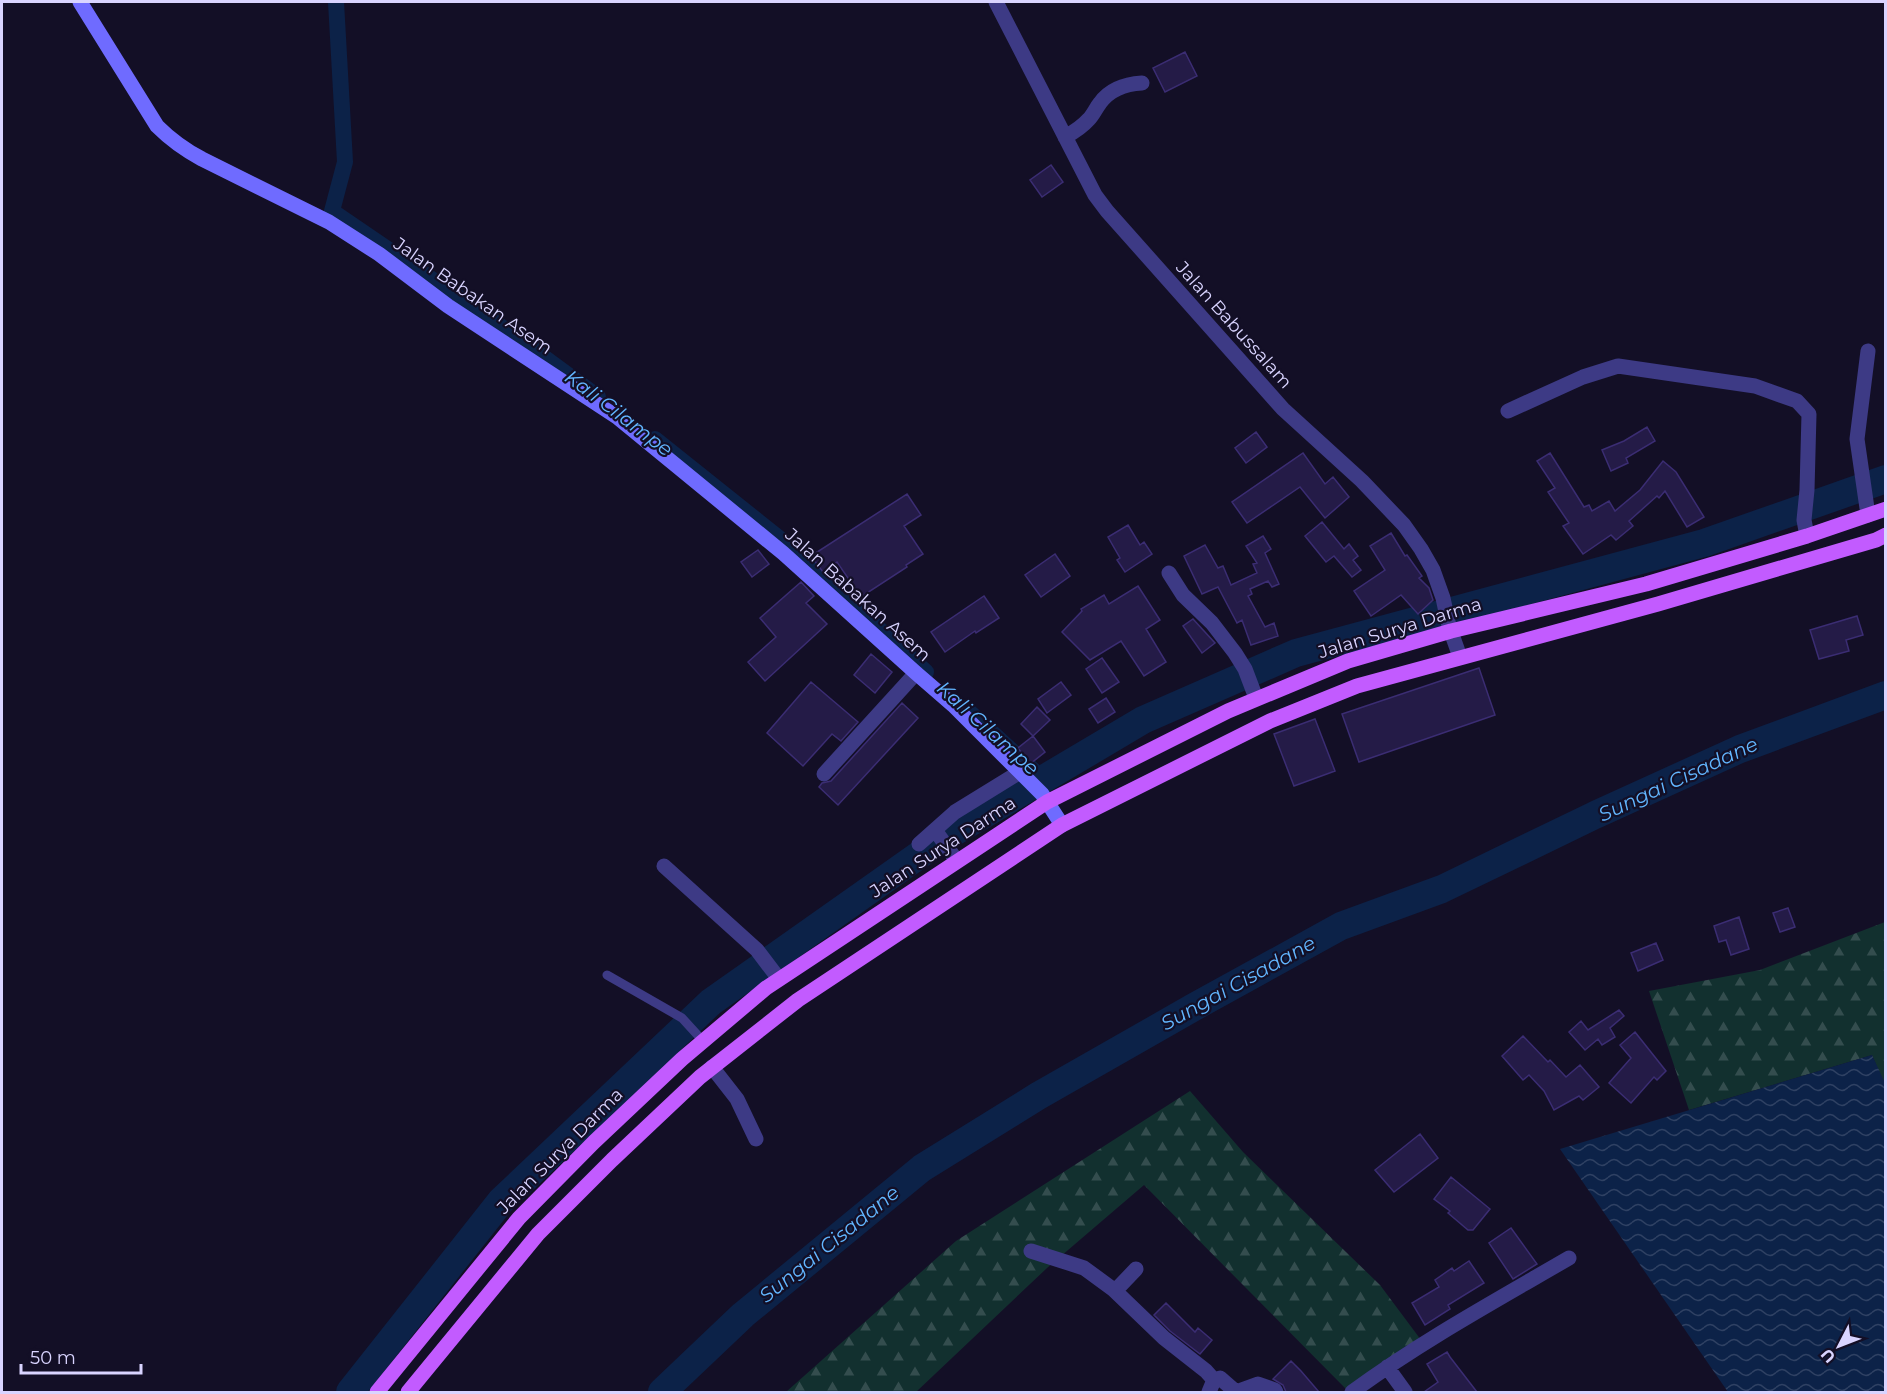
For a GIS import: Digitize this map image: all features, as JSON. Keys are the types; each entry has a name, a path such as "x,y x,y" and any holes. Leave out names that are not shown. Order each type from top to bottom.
{"main road":[{"name":"Jalan Surya Darma","path":"377,1392 519,1218 700,1038 766,988 777,976 1044,798 1255,696 1348,661 1450,629 1646,584 1807,536 1886,509"},
{"path":"408,1392 538,1234 612,1160 712,1067 798,1000 1062,825 1270,721 1357,686 1658,604 1886,536"}],"street":[{"name":"Jalan Babakan Asem","path":"80,2 157,126 169,138 202,159 329,222 379,254 448,306 617,417 783,553 953,705 1044,798 1062,825"},
{"name":"Jalan Babussalam","path":"996,2 1095,195 1283,409 1362,481 1404,525 1433,570 1460,657"},
{"path":"1065,137 1089,119 1101,100 1113,90 1126,84 1142,83"},
{"path":"1868,351 1857,439 1868,515"},
{"path":"1508,411 1583,377 1618,366 1755,387 1797,401 1809,414 1804,520 1807,536"},
{"path":"1169,573 1189,602 1222,634 1245,669 1255,696"},
{"path":"824,774 916,673"},
{"path":"919,844 937,833 955,812 1021,773"},
{"path":"937,833 954,856"},
{"path":"664,866 757,950 777,976"},
{"path":"712,1067 737,1099 756,1139"},
{"path":"1031,1251 1084,1268 1115,1291 1164,1338 1206,1371 1211,1386 1220,1378 1236,1392 1258,1384 1276,1392"},
{"path":"1352,1392 1387,1366 1443,1331 1569,1258"},
{"path":"1115,1291 1136,1269"},
{"path":"1387,1366 1405,1392"}],"lane":[{"path":"607,975 685,1021 700,1038"}],"green space":[{"path":"1885,922 1885,1085 1872,1055 1689,1110 1649,991 1760,970"},
{"path":"1190,1091 1243,1152 1380,1285 1424,1344 1346,1389 1144,1185 1047,1268 916,1392 786,1392 956,1241"}],"water":[{"path":"1872,1055 1886,1085 1885,1392 1728,1392 1560,1149"}],"building":[{"path":"1185,52 1197,76 1165,92 1153,68"},
{"path":"1051,165 1063,182 1042,197 1030,180"},
{"path":"1647,427 1655,441 1626,458 1628,463 1611,471 1602,450 1624,441"},
{"path":"1256,432 1267,447 1246,463 1235,448"},
{"path":"1303,453 1325,484 1333,477 1349,497 1325,518 1300,487 1247,523 1232,502"},
{"path":"1550,453 1584,507 1589,505 1592,511 1609,501 1615,511 1640,490 1663,461 1676,472 1704,517 1687,527 1665,491 1629,521 1633,526 1616,540 1611,535 1583,554 1563,526 1569,523 1548,492 1555,488 1537,461"},
{"path":"907,494 921,515 904,526 923,554 861,597 837,562 823,572 811,556"},
{"path":"1322,522 1344,549 1349,544 1358,556 1353,560 1361,570 1352,577 1334,556 1326,562 1305,536"},
{"path":"1128,525 1140,545 1144,542 1152,554 1125,572 1117,560 1120,558 1108,537"},
{"path":"1391,533 1405,556 1407,555 1422,576 1419,578 1429,588 1433,600 1418,614 1401,595 1371,616 1354,591 1385,570 1370,546"},
{"path":"1263,536 1271,549 1265,553 1279,584 1272,587 1268,581 1250,589 1252,594 1248,596 1265,627 1274,623 1278,636 1251,645 1242,620 1237,623 1218,587 1202,594 1184,556 1205,545 1218,568 1223,566 1231,585 1257,573 1253,564 1257,563 1246,546"},
{"path":"758,550 769,564 752,577 741,562"},
{"path":"1055,554 1070,576 1041,597 1025,575"},
{"path":"801,582 814,596 806,603 827,624 765,681 748,662 776,637 760,618"},
{"path":"1138,586 1160,620 1146,629 1166,662 1144,676 1121,641 1090,660 1062,632 1082,611 1081,609 1104,595 1109,604"},
{"path":"984,596 999,618 945,652 931,632"},
{"path":"1857,616 1863,635 1846,640 1849,651 1819,659 1810,630"},
{"path":"1193,619 1215,643 1202,653 1183,626"},
{"path":"871,654 892,672 875,693 854,675"},
{"path":"1102,658 1119,682 1102,693 1086,669"},
{"path":"1479,668 1495,715 1359,762 1342,714"},
{"path":"811,682 858,722 841,741 832,734 803,766 767,733"},
{"path":"1061,682 1071,695 1047,713 1038,699"},
{"path":"1106,698 1115,712 1098,723 1089,709"},
{"path":"902,703 918,718 838,805 819,787 822,783 831,781"},
{"path":"1037,707 1050,720 1033,736 1021,724"},
{"path":"1315,719 1335,771 1294,786 1274,734"},
{"path":"1033,736 1045,752 1030,764 1018,748"},
{"path":"1788,908 1795,927 1780,932 1773,913"},
{"path":"1739,917 1749,949 1731,955 1726,940 1719,942 1714,926"},
{"path":"1656,943 1663,960 1638,971 1631,953"},
{"path":"1619,1010 1624,1016 1610,1028 1615,1037 1602,1045 1598,1039 1585,1050 1569,1032 1581,1021 1588,1030"},
{"path":"1635,1032 1666,1071 1657,1080 1654,1077 1631,1103 1609,1083 1631,1058 1620,1045"},
{"path":"1523,1036 1566,1077 1580,1065 1599,1087 1583,1100 1579,1096 1554,1110 1544,1091 1529,1075 1523,1080 1502,1056"},
{"path":"1420,1134 1438,1158 1394,1192 1375,1170"},
{"path":"1451,1177 1490,1209 1473,1230 1468,1230 1448,1213 1450,1211 1434,1199"},
{"path":"1511,1228 1537,1264 1513,1279 1489,1243"},
{"path":"1469,1261 1484,1283 1448,1305 1450,1309 1425,1325 1412,1303 1439,1287 1435,1280 1452,1268 1454,1271"},
{"path":"1166,1303 1195,1332 1198,1328 1212,1340 1200,1354 1170,1331 1154,1315"},
{"path":"1447,1352 1477,1392 1424,1392 1438,1382 1427,1364"},
{"path":"1291,1361 1319,1392 1286,1392 1283,1385 1273,1379"}],"waterway":[{"name":"Kali Cilampe","path":"336,2 345,162 332,211 515,336 598,397"},
{"name":"Kali Cilampe","path":"655,439 784,542 926,672"},
{"path":"350,1392 501,1201 711,1002 939,841 1143,720 1296,653 1704,543 1886,479"},
{"name":"Sungai Cisadane","path":"662,1392 743,1315 922,1168 1038,1096 1194,1007 1341,926 1442,889 1595,815 1740,749 1886,695"},
{"name":"Kali Cilampe","path":"965,708 1044,780"}]}
